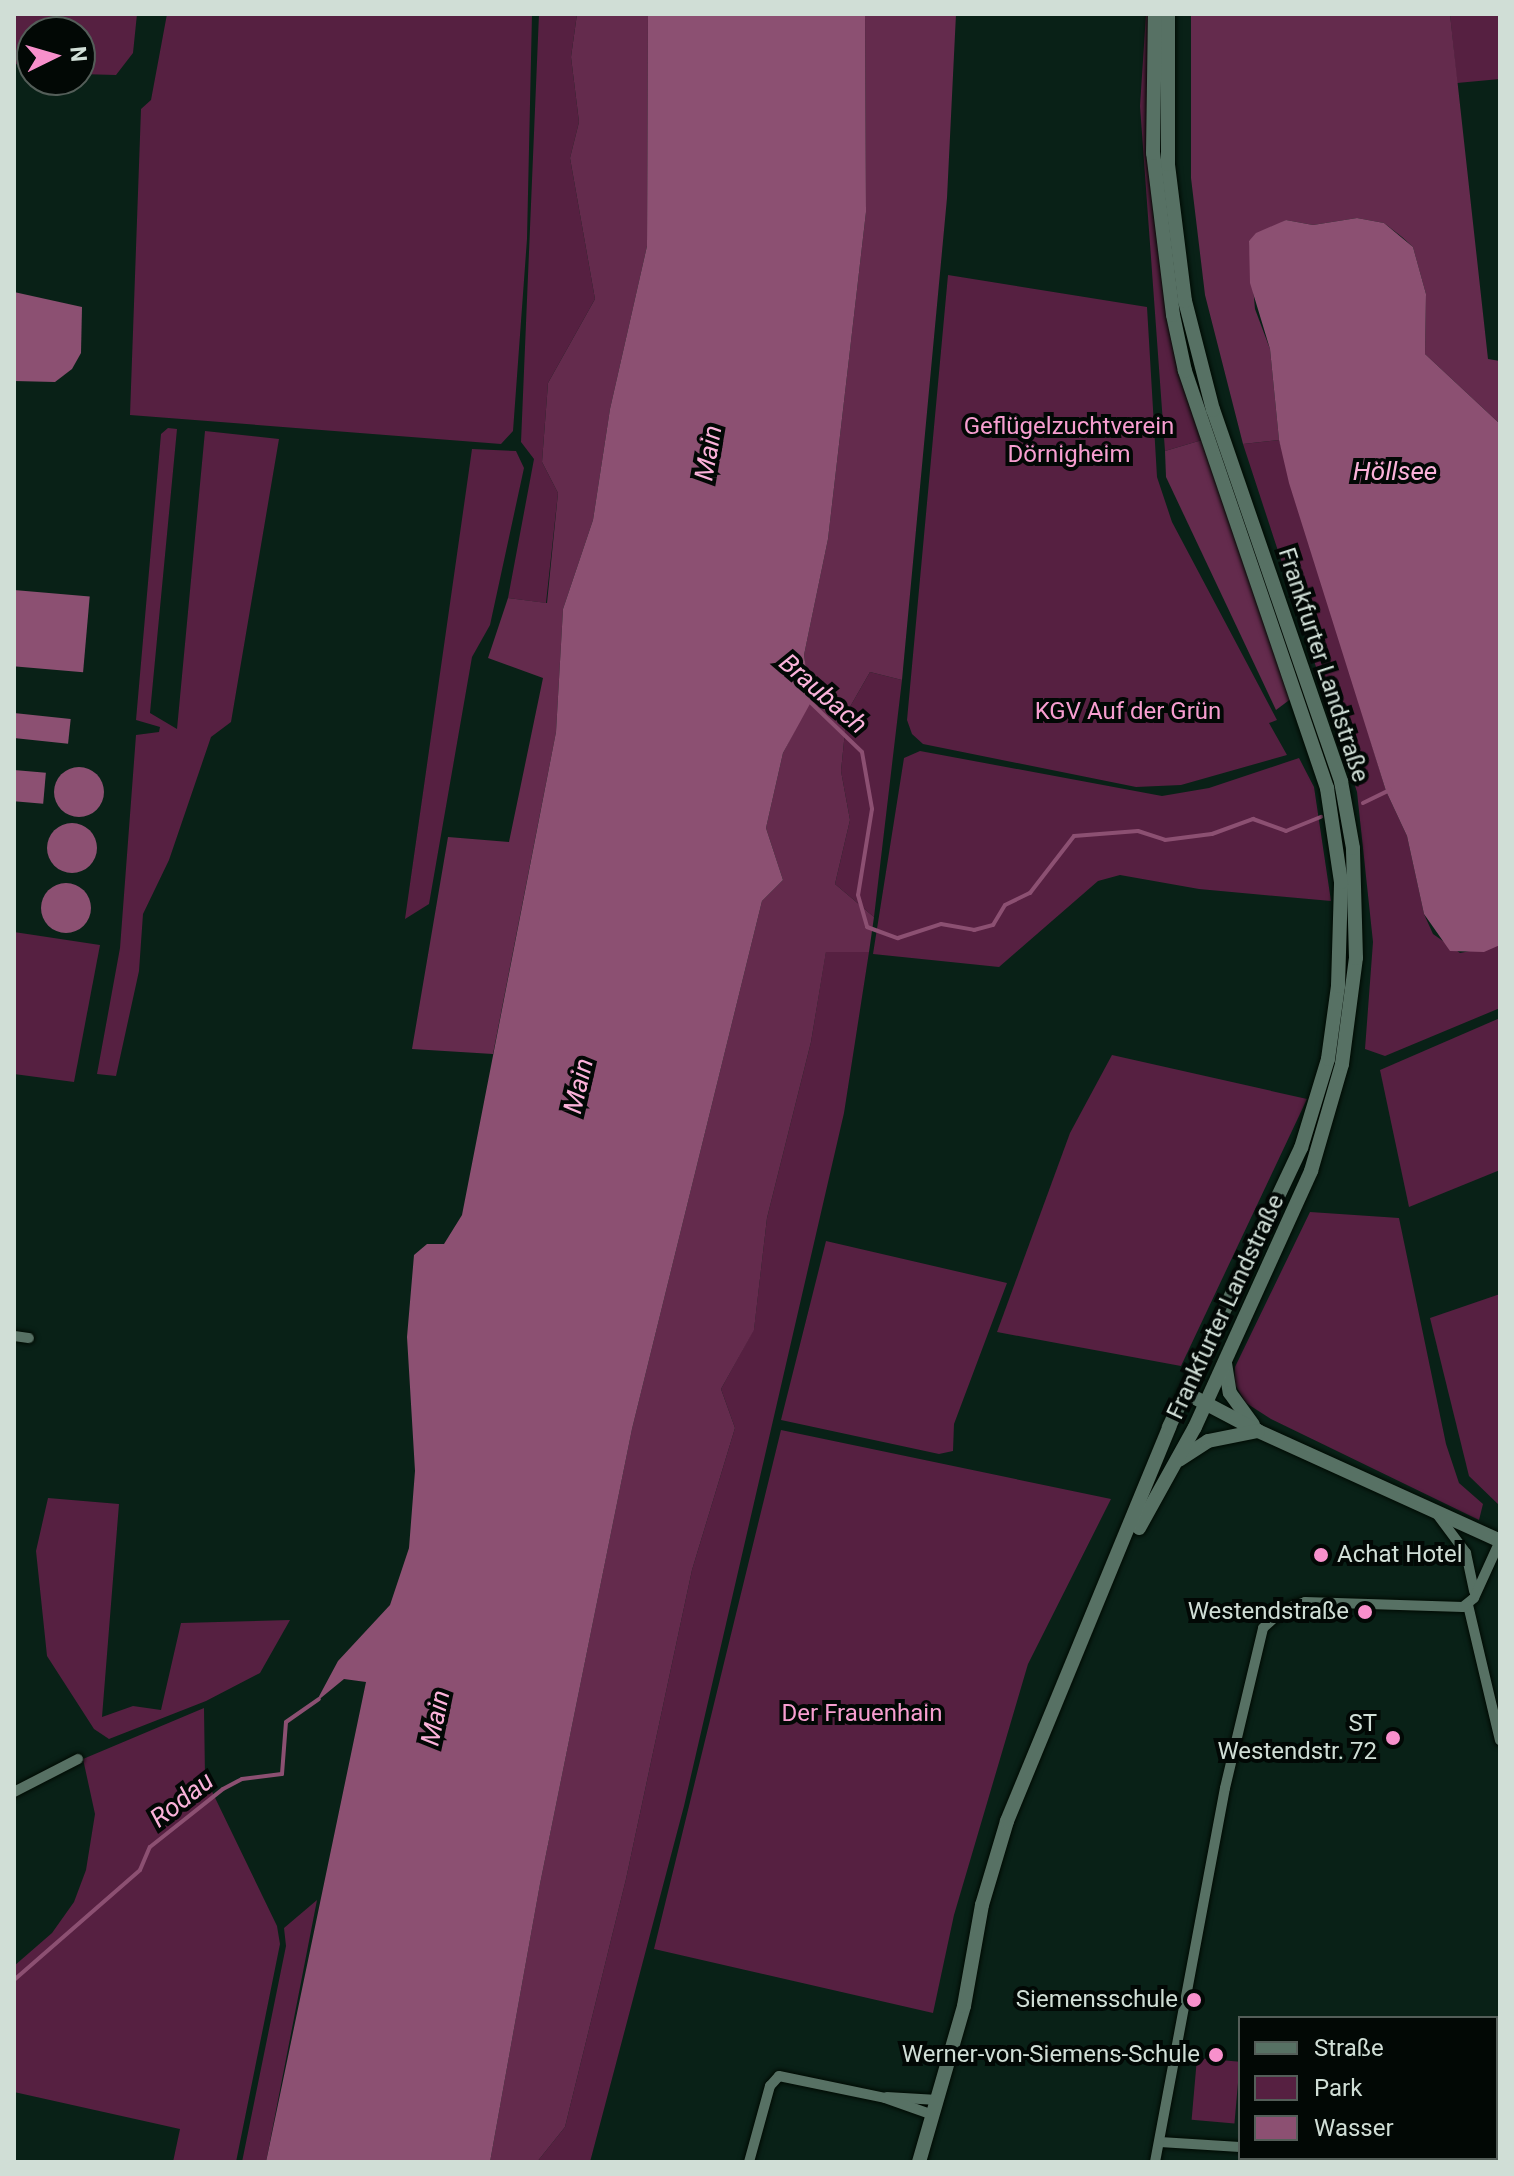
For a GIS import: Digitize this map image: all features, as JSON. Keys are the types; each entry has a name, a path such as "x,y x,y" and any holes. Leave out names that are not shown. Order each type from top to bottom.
{"main road":[{"name":"Frankfurter Landstraße","path":"919,2162 1007,1821 1071,1660 1111,1577 1186,1393 1313,1117 1334,1026 1342,910 1337,848 1317,748 1185,371 1173,315 1153,153 1155,14"},
{"name":"Frankfurter Landstraße","path":"1111,1577 1206,1404 1299,1202 1333,1104 1353,996 1356,885 1349,820 1330,742 1213,410 1185,301 1168,164 1168,14"},
{"path":"1225,1363 1230,1393 1258,1431"},
{"path":"1186,1393 1258,1431 1500,1541"},
{"path":"1176,1463 1208,1441 1258,1431"}],"street":[{"path":"14,1336 29,1338"},
{"path":"1435,1512 1466,1553 1471,1601 1500,1740"},
{"path":"1155,2162 1228,1777 1263,1628 1284,1609 1305,1602 1453,1609 1471,1601 1500,1541"},
{"path":"14,1792 78,1759"},
{"path":"749,2162 770,2086 779,2076 935,2108"},
{"path":"1498,2134 1500,2109"},
{"path":"1160,2142 1238,2147"},
{"path":"1411,2160 1438,2162"}],"green space":[{"path":"14,14 137,14 133,53 116,75 96,74 96,16 16,16 14,64"},
{"path":"167,14 532,14 527,239 513,431 501,444 130,415 141,109 151,100"},
{"path":"539,14 577,14 571,57 579,122 570,158 595,299 548,383 542,462 558,493 546,603 508,598 534,459 521,442"},
{"path":"1146,14 1151,14 1153,214 1202,440 1165,451 1140,106"},
{"path":"1450,14 1500,14 1500,79 1457,83"},
{"path":"948,275 1147,307 1157,477 1172,522 1277,720 1269,723 1287,755 1181,785 1136,787 923,744 912,734 907,720"},
{"path":"168,428 177,429 150,713 177,729 205,431 279,439 231,722 211,737 169,860 143,914 139,971 116,1076 97,1074 120,948 136,735 159,732 160,727 136,720 161,434"},
{"path":"1279,440 1386,791 1407,836 1424,914 1433,934 1460,953 1500,945 1500,1008 1385,1056 1365,1049 1373,942 1357,792 1243,444"},
{"path":"472,449 516,451 524,468 490,625 472,657 429,904 405,919"},
{"path":"870,672 902,680 874,917 835,884 850,820 841,771 847,712"},
{"path":"920,751 1162,796 1209,788 1299,758 1314,787 1331,901 1199,889 1120,875 1098,881 999,967 873,954 904,758"},
{"path":"14,932 100,945 74,1082 14,1074"},
{"path":"826,951 869,952 844,1113 684,1806 590,2162 537,2162 565,2127 626,1879 692,1570 735,1428 721,1389 754,1329 767,1218 811,1042"},
{"path":"1500,1018 1500,1170 1409,1207 1380,1070"},
{"path":"1112,1055 1307,1099 1181,1366 997,1332 1070,1133"},
{"path":"1310,1212 1399,1218 1446,1444 1459,1483 1483,1504 1479,1520 1271,1419 1246,1403 1234,1383 1235,1367"},
{"path":"826,1241 1007,1283 954,1424 953,1451 939,1454 781,1420"},
{"path":"1500,1294 1500,1506 1469,1476 1430,1318"},
{"name":"Der Frauenhain","path":"781,1430 1111,1499 1028,1664 954,1915 933,2013 654,1949"},
{"path":"48,1498 119,1504 102,1717 133,1706 161,1710 181,1623 290,1620 260,1673 206,1701 109,1739 94,1729 47,1656 36,1551"},
{"path":"204,1708 205,1777 277,1926 280,1944 236,2162 173,2162 180,2129 14,2092 14,1966 52,1933 74,1902 86,1870 95,1814 83,1759"},
{"path":"317,1900 266,2162 242,2162 286,1946 284,1928"},
{"path":"1197,2058 1238,2062 1234,2124 1192,2120"}],"shaded area":[{"path":"577,14 648,14 647,246 610,409 593,520 563,609 556,732 493,1054 412,1049 448,837 509,842 543,678 488,658 508,598 547,603 558,493 542,462 548,383 595,299 570,158 579,122 571,57"},
{"path":"865,14 956,14 947,198 902,680 870,672 847,712 841,771 850,820 835,884 874,917 869,952 826,952 811,1042 767,1218 754,1330 721,1389 735,1428 692,1570 626,1879 565,2127 537,2162 490,2162 540,1884 632,1429 762,901 783,880 766,828 783,753 810,701 804,655 828,539 866,212"},
{"path":"1191,14 1450,14 1488,359 1500,361 1500,424 1425,354 1426,294 1413,247 1384,223 1357,218 1313,225 1286,220 1249,241 1255,309 1270,349 1279,440 1243,444 1205,295 1191,178"},
{"path":"1202,440 1292,698 1276,710 1166,477 1165,451"}],"water":[{"name":"Main","path":"648,14 865,14 866,212 828,539 804,655 811,702 783,753 766,828 783,880 762,901 632,1429 540,1884 490,2162 266,2162 366,1682 344,1679 316,1702 338,1661 390,1605 409,1548 415,1471 407,1337 414,1255 427,1244 444,1244 462,1215 556,732 563,609 593,520 610,409 647,246"},
{"name":"Höllsee","path":"1357,218 1384,223 1413,247 1426,294 1425,354 1500,424 1500,945 1484,952 1450,951 1424,914 1407,836 1386,791 1289,483 1279,440 1270,349 1250,283 1249,241 1256,233 1286,220 1313,225"},
{"path":"14,292 82,307 81,353 72,369 55,382 14,381"},
{"path":"14,590 90,597 83,672 14,666"},
{"path":"14,713 71,719 68,744 14,738"},
{"path":"79,767 96,775 104,792 96,809 79,817 62,809 54,792 62,775"},
{"path":"14,770 46,773 43,804 14,801"},
{"path":"72,823 90,830 97,848 90,866 72,873 54,866 47,848 54,830"},
{"path":"66,883 83,891 91,908 83,925 66,933 49,925 41,908 49,891"}],"waterway":[{"name":"Braubach","path":"807,699 862,752 872,809 858,895 867,927 898,938 941,924 974,930 993,925 1005,905 1030,893 1074,836 1138,831 1165,840 1212,834 1253,819 1286,831 1321,817"},
{"path":"1363,803 1390,790"},
{"name":"Rodau","path":"14,1980 140,1870 150,1847 223,1789 242,1779 282,1774 286,1722 319,1699"}],"place":[{"name":"Achat Hotel","path":"1321,1555"},
{"name":"Westendstraße","path":"1365,1612"},
{"name":"ST Westendstr. 72","path":"1393,1738"},
{"name":"Siemensschule","path":"1194,2000"},
{"name":"Werner-von-Siemens-Schule","path":"1216,2055"}],"park label":[{"name":"Geflügelzuchtverein Dörnigheim","path":"1069,441"},
{"name":"KGV Auf der Grün","path":"1128,712"}]}
